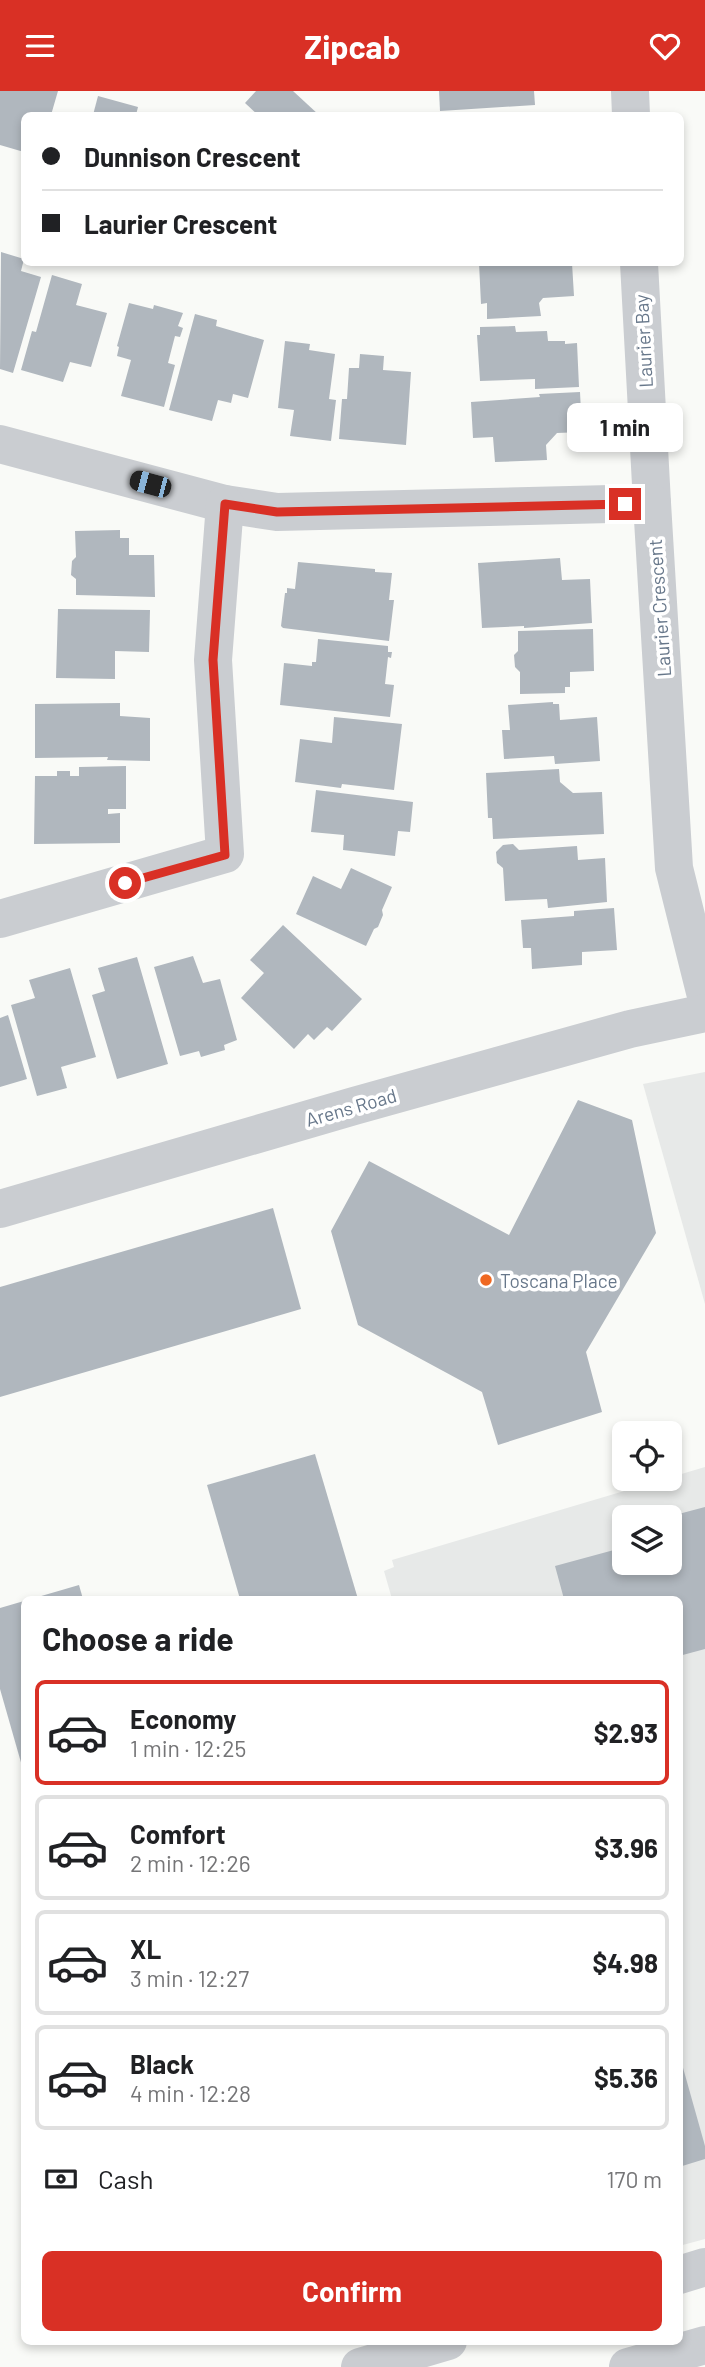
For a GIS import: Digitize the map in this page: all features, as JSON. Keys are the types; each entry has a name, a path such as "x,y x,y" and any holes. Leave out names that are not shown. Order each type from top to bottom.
{"street":[{"path":"630,91 631,112"},
{"name":"Laurier Bay","path":"639,266 652,503"},
{"path":"0,444 225,504 277,512 652,503"},
{"name":"Laurier Crescent","path":"652,503 674,868 705,992"},
{"path":"0,919 225,855 213,660 225,504"},
{"name":"Arens Road","path":"0,1209 528,1057 630,1029 705,1013"},
{"path":"683,2274 705,2267"},
{"path":"360,2367 434,2345"},
{"path":"628,2367 705,2345"}],"shaded area":[{"path":"705,1072 705,1304 643,1084"},
{"path":"705,1467 705,2239 683,2245 683,1596 391,1596 384,1571 394,1567 392,1560 624,1491 682,1491 682,1474"}],"building":[{"path":"0,91 58,91 52,112 21,112 21,151 0,145"},
{"path":"256,91 293,91 316,112 255,112 245,103"},
{"path":"439,91 534,91 535,105 440,111"},
{"path":"98,96 138,107 137,112 94,112"},
{"path":"1,252 21,258 21,271 41,277 13,373 0,369"},
{"path":"479,266 572,266 574,296 543,298 539,303 541,316 487,319 487,303 481,304"},
{"path":"52,275 82,284 76,305 107,313 91,367 70,362 63,382 21,370 32,331 36,332"},
{"path":"129,303 153,309 154,305 183,313 178,326 183,328 180,337 175,336 168,363 175,365 164,407 121,396 131,360 117,356 117,346"},
{"path":"195,314 217,320 216,326 264,340 248,398 233,394 231,403 218,400 212,421 169,410"},
{"path":"515,326 516,332 547,331 548,341 577,343 579,387 535,389 535,379 480,381 477,335 480,335 480,327"},
{"path":"285,341 310,344 309,350 335,354 329,399 336,400 331,441 290,436 294,410 278,408"},
{"path":"360,354 384,356 383,370 411,372 406,445 339,439 342,399 347,399 349,368 359,368"},
{"path":"580,392 582,432 557,433 546,445 547,460 495,462 493,437 473,438 471,402"},
{"path":"120,530 120,538 129,538 129,555 154,555 155,597 76,595 76,579 71,575 72,561 76,557 75,531"},
{"path":"560,558 562,580 590,579 592,623 482,628 478,563"},
{"path":"298,562 392,573 389,600 394,600 389,641 283,628 281,626 285,593 287,588 295,589"},
{"path":"58,609 150,610 149,652 115,651 115,679 56,678"},
{"path":"593,629 594,671 570,672 570,687 565,687 565,693 520,694 520,672 515,667 514,655 518,651 518,631"},
{"path":"318,639 388,646 388,652 392,652 391,658 388,657 385,684 394,685 390,717 280,705 284,663 312,666 312,662 316,662"},
{"path":"553,702 559,704 560,720 597,717 600,761 555,764 554,756 504,759 502,730 510,730 508,705"},
{"path":"120,703 120,716 150,718 150,761 107,760 108,757 35,758 35,704"},
{"path":"334,717 402,724 394,790 342,784 341,788 295,782 300,739 332,743"},
{"path":"126,766 126,809 108,809 108,814 120,813 120,843 34,844 35,776 57,776 57,771 70,771 70,776 79,776 79,767"},
{"path":"559,769 560,782 573,793 602,792 604,834 493,839 492,818 488,818 486,773"},
{"path":"316,790 413,802 410,832 398,831 395,856 343,850 344,835 311,832"},
{"path":"513,844 519,850 577,846 578,860 605,858 607,902 548,908 547,899 505,901 503,868 497,863 496,852 503,845"},
{"path":"351,868 392,887 378,927 374,929 366,946 296,914 313,876 341,889"},
{"path":"614,908 617,950 582,952 582,965 532,969 531,948 523,948 521,920 574,916 574,911"},
{"path":"283,925 362,999 332,1031 327,1027 314,1040 308,1034 294,1049 241,998 264,973 250,960"},
{"path":"193,956 203,983 220,979 237,1040 224,1045 225,1050 201,1057 199,1051 180,1056 154,967"},
{"path":"137,957 168,1064 117,1079 92,995 105,991 98,968"},
{"path":"70,968 96,1057 61,1067 67,1088 37,1096 11,1005 35,998 29,980"},
{"path":"8,1015 27,1079 0,1087 0,1018"},
{"name":"Toscana Place","path":"578,1100 632,1120 656,1233 586,1352 602,1412 498,1445 482,1392 358,1325 331,1231 369,1161 509,1235"},
{"path":"273,1208 301,1309 0,1397 0,1287"},
{"path":"315,1454 357,1596 239,1596 207,1485"},
{"path":"705,1507 705,1649 683,1655 683,1596 563,1596 555,1566 612,1551 612,1575 682,1575 682,1513"},
{"path":"79,1585 82,1596 41,1596"},
{"path":"21,1602 21,1762 0,1689 0,1608"},
{"path":"683,2068 705,2146 705,2159 683,2166"}],"place":[{"name":"Toscana Place","path":"486,1280"}],"route":[{"path":"125,883 225,855 213,660 225,504 277,512 625,504"}]}
